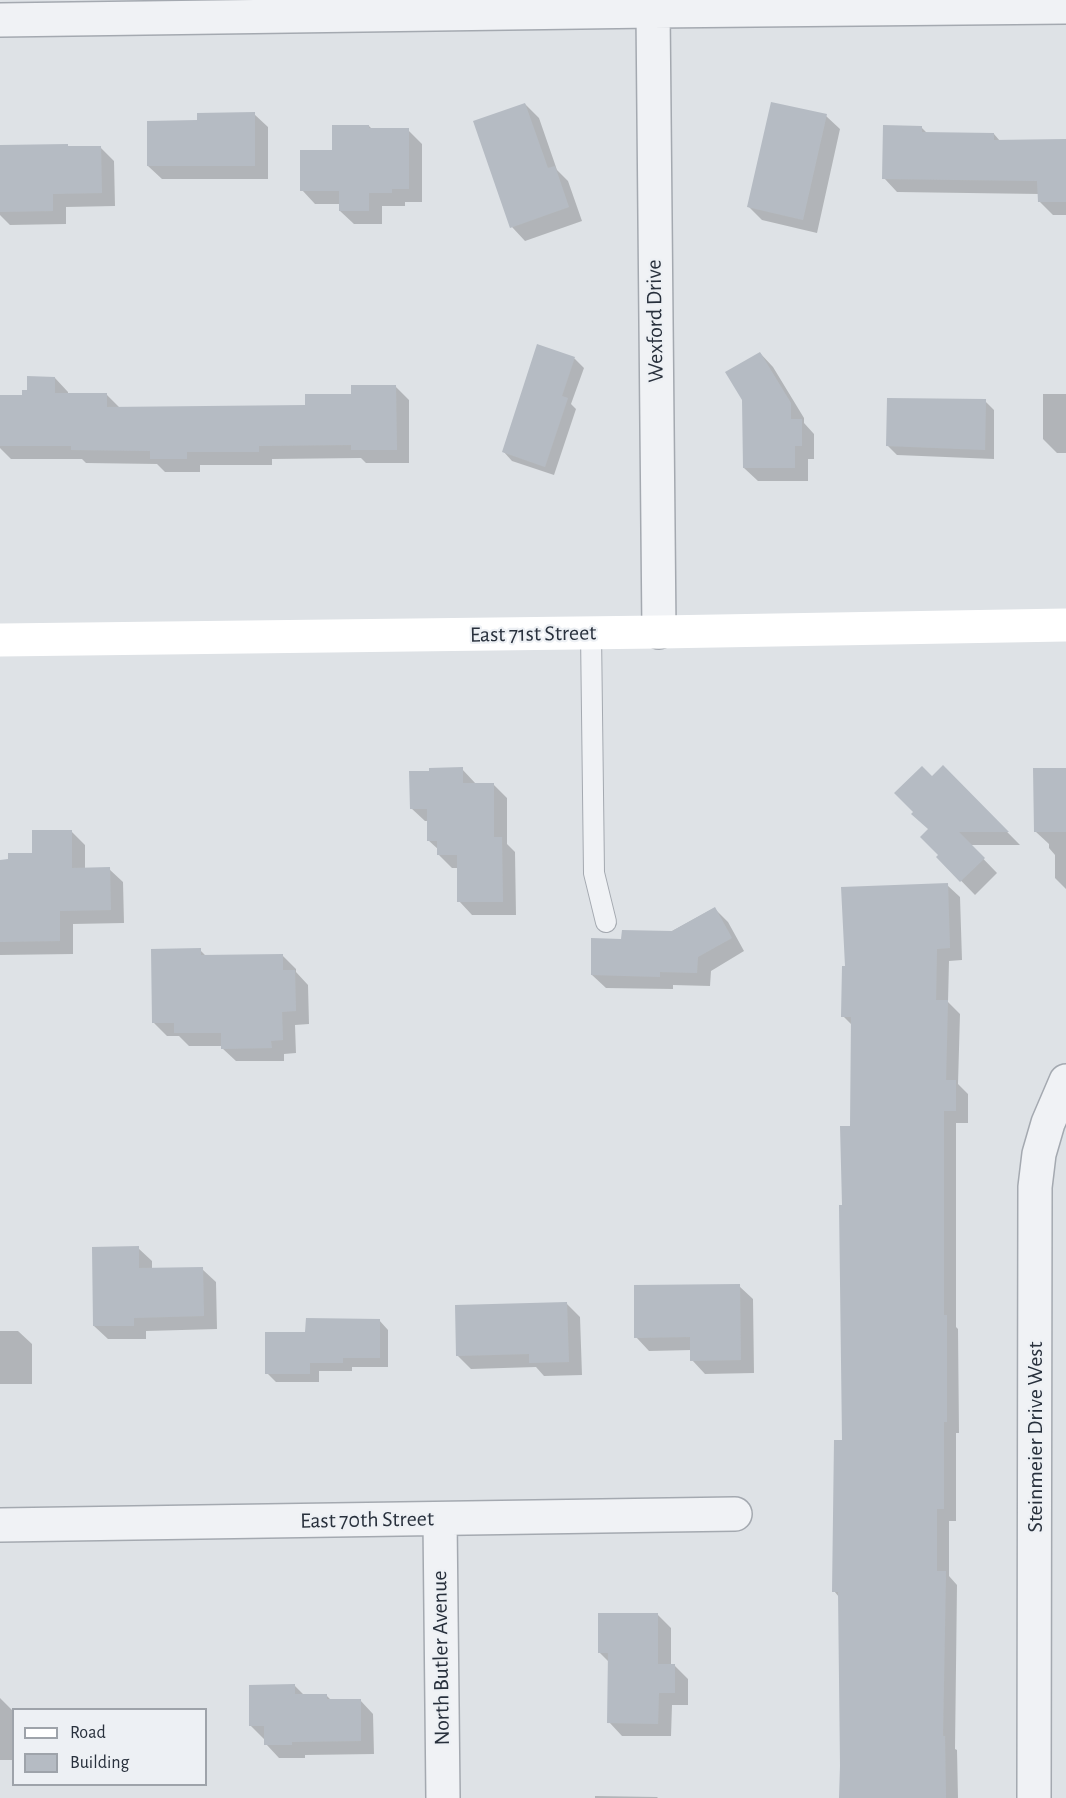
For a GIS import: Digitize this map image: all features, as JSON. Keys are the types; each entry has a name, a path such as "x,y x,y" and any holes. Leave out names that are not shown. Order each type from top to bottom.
{"main road":[{"name":"East 71st Street","path":"0,640 1066,625"}],"street":[{"path":"0,20 259,8 653,11 1066,7"},
{"name":"Wexford Drive","path":"653,11 659,632"},
{"name":"Steinmeier Drive West","path":"1034,1798 1035,1187 1039,1154 1048,1124 1066,1081"},
{"name":"East 70th Street","path":"0,1525 735,1515"},
{"name":"North Butler Avenue","path":"440,1519 443,1798"}],"lane":[{"path":"591,633 594,873 606,922"}],"building":[{"path":"771,102 827,114 803,220 747,207"},
{"path":"525,103 548,168 555,166 569,207 510,228 473,121"},
{"path":"255,112 255,166 147,166 147,121 197,120 197,113"},
{"path":"332,125 409,128 409,189 392,189 392,193 369,193 369,211 339,211 339,191 300,191 300,150 332,150"},
{"path":"883,125 922,126 922,132 994,133 994,140 1066,139 1066,202 1038,202 1037,181 882,179"},
{"path":"68,144 68,146 101,146 102,193 53,194 53,211 0,212 0,145"},
{"path":"537,344 575,357 562,396 568,398 545,467 502,452"},
{"path":"760,352 791,403 791,419 802,419 802,446 795,446 795,468 743,468 742,400 725,372"},
{"path":"27,376 55,377 55,393 107,393 107,407 305,405 305,394 351,394 351,385 396,385 397,450 351,450 351,445 259,446 259,452 187,452 187,459 150,459 150,451 71,450 71,446 0,446 0,395 22,395 22,390 27,390"},
{"path":"887,398 986,399 985,450 886,446"},
{"path":"943,765 1009,832 959,832 985,858 960,882 920,837 928,829 911,814 913,812 894,793 922,766 932,776"},
{"path":"463,767 463,783 494,783 494,837 502,837 503,902 457,902 457,855 437,855 437,841 427,841 427,809 410,809 409,771"},
{"path":"1033,768 1066,768 1066,832 1034,832"},
{"path":"32,830 72,830 72,868 110,867 111,910 60,911 60,941 0,942 0,860 8,859 8,853 32,853"},
{"path":"948,883 950,948 937,949 936,1000 948,1000 946,1080 956,1080 956,1111 944,1111 944,1315 947,1315 947,1422 944,1422 944,1509 937,1509 937,1571 946,1571 943,1736 945,1736 946,1798 839,1798 838,1592 832,1592 834,1440 842,1440 840,1126 850,1126 851,1017 841,1017 842,966 845,966 841,887"},
{"path":"715,907 732,938 698,957 697,973 660,972 660,977 591,975 591,938 621,939 622,930 672,931"},
{"path":"201,948 201,955 283,954 283,970 295,970 296,1011 282,1012 283,1040 271,1041 272,1048 221,1049 221,1033 174,1033 174,1023 152,1023 151,949"},
{"path":"139,1246 139,1268 203,1267 204,1316 134,1318 134,1326 93,1326 92,1247"},
{"path":"740,1284 741,1360 690,1361 690,1337 634,1338 634,1285"},
{"path":"567,1302 569,1362 529,1363 529,1354 456,1356 455,1305"},
{"path":"306,1318 380,1319 380,1358 343,1358 343,1363 310,1363 310,1374 265,1374 265,1332 305,1332"},
{"path":"598,1613 658,1613 658,1664 675,1664 675,1693 659,1693 658,1724 607,1723 608,1653 598,1653"},
{"path":"295,1684 295,1694 327,1694 327,1699 361,1699 361,1741 292,1742 292,1745 264,1745 264,1726 249,1726 249,1685"}]}
